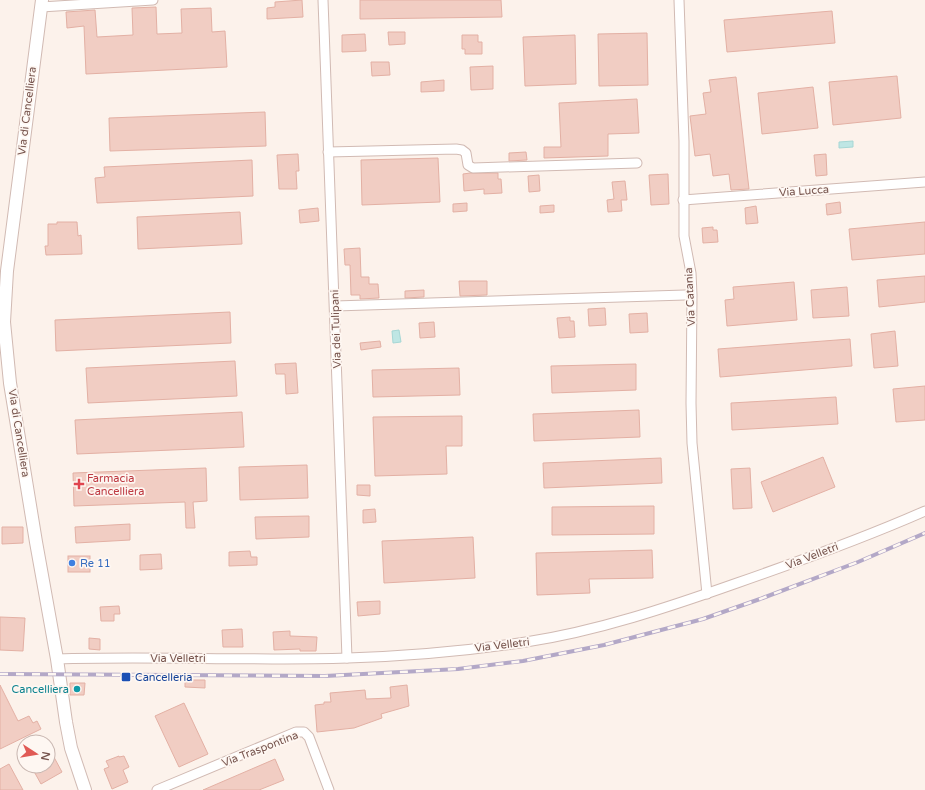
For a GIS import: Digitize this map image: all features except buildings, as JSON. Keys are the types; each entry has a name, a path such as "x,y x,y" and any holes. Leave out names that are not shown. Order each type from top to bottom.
{"street":[{"path":"41,4 153,0"},
{"name":"Via dei Tulipani","path":"323,0 347,658"},
{"name":"Via Catania","path":"679,0 684,130 684,242 690,268 692,296 692,443 707,594"},
{"name":"Via di Cancelliera","path":"41,4 4,259 4,322 9,376 57,659 66,722 71,748 85,790"},
{"path":"328,152 456,149 462,150 466,153 468,165 472,168 636,163"},
{"name":"Via Lucca","path":"683,200 925,182"},
{"path":"0,274 5,288"},
{"path":"335,306 685,295"},
{"name":"Via Velletri","path":"57,659 347,658 446,652 543,639 584,630 707,594 807,559 925,511"},
{"name":"Via Traspontina","path":"157,790 296,732 304,732 309,737 328,790"}],"water":[{"path":"853,141 853,147 839,148 839,142"},
{"path":"399,330 401,342 393,343 392,331"}],"railway":[{"path":"0,674 325,676 458,669 523,661 604,645 703,619 858,562 925,533"}],"place":[{"name":"Farmacia Cancelliera","path":"79,484"},
{"name":"Re 11","path":"72,563"},
{"name":"Cancelleria","path":"126,677"},
{"name":"Cancelliera","path":"77,689"}]}
